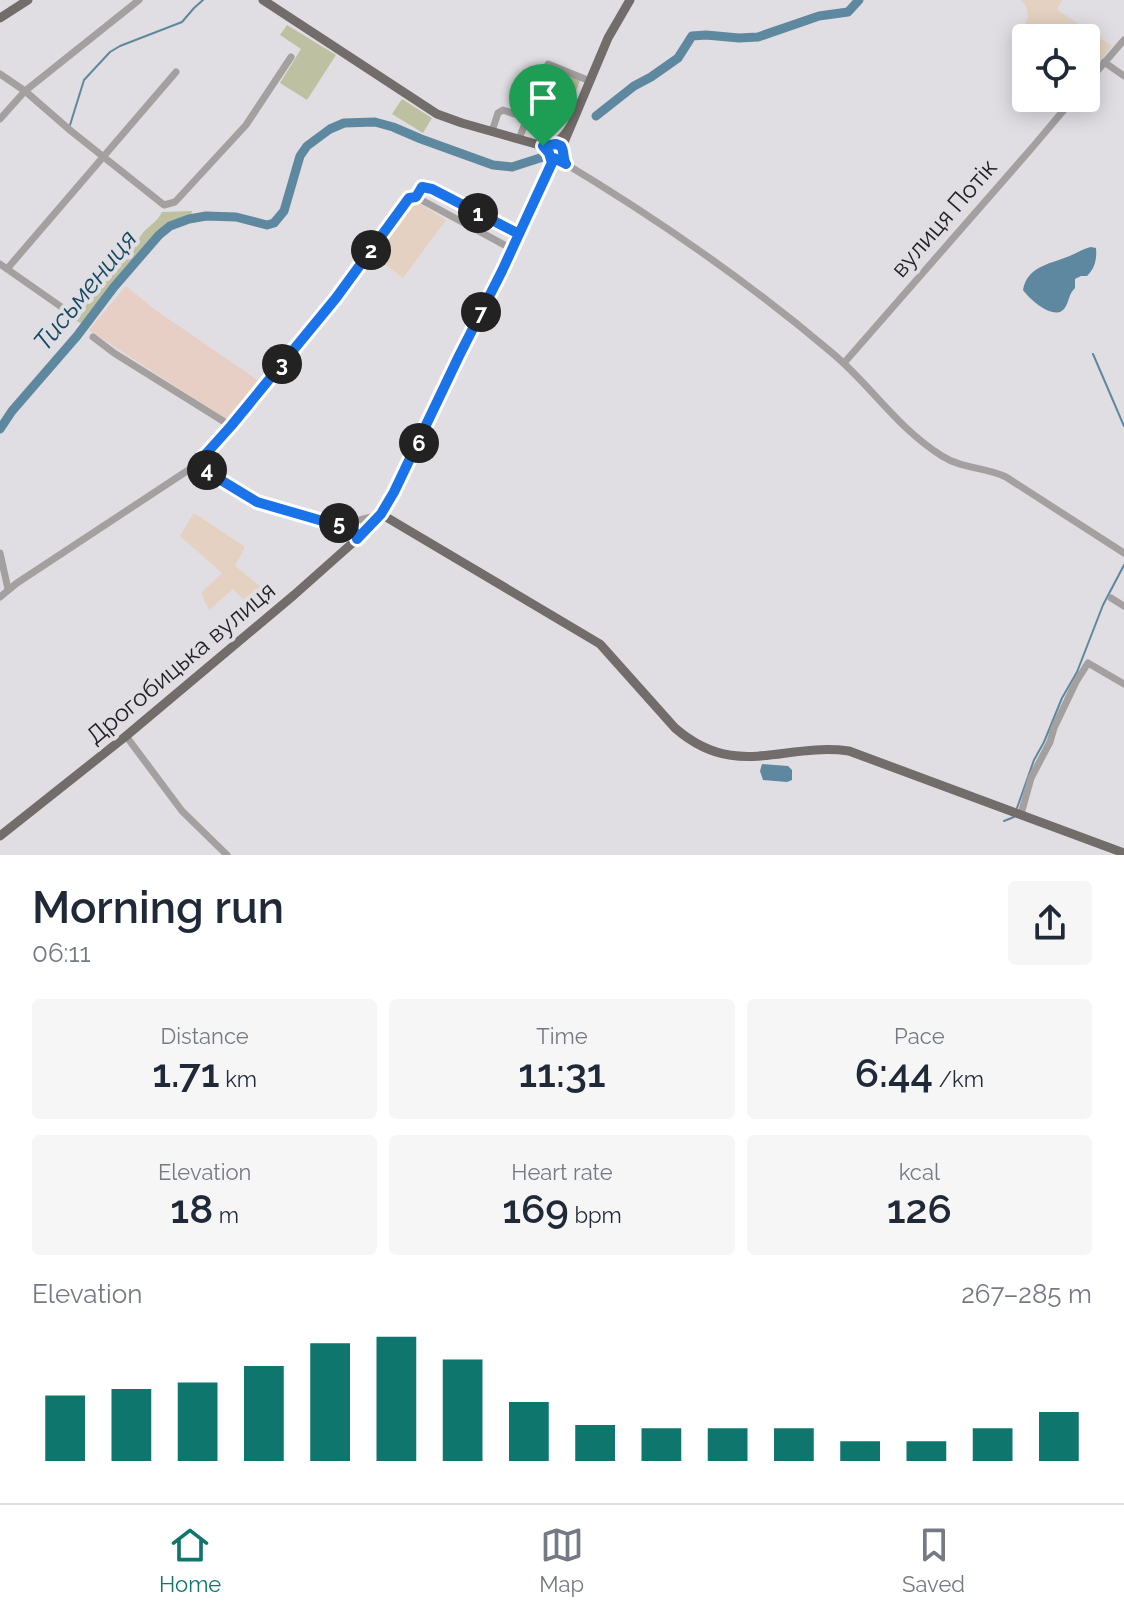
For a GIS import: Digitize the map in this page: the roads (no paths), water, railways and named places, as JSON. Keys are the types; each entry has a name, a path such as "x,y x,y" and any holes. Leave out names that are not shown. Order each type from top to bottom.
{"main road":[{"path":"0,18 28,0"},
{"path":"263,0 437,114 519,139 555,154"},
{"name":"Дрогобицька вулиця","path":"0,836 126,736 357,539 381,514 407,468 571,125 608,38 630,0"},
{"path":"381,514 600,644 675,728 701,747 736,757 849,751 1124,853"}],"street":[{"path":"0,119 25,91 139,0"},
{"path":"1100,67 1124,40"},
{"path":"0,74 164,205 175,202 246,125 291,57"},
{"path":"1104,62 1124,76"},
{"path":"519,139 548,64 590,81"},
{"path":"70,313 3,266 104,158 176,72"},
{"path":"492,131 498,113 503,110 514,114 523,90"},
{"name":"вулиця Потік","path":"844,363 1062,112"},
{"path":"555,154 699,249 786,315 844,363 912,435 940,455 959,465 1006,477 1124,553"},
{"path":"416,197 422,187 432,189 519,234"},
{"path":"0,597 196,465 336,298 409,198 416,197 512,249"},
{"path":"93,337 231,426"},
{"path":"196,465 257,502 315,520 347,522 381,514"},
{"path":"347,522 357,539"},
{"path":"0,553 8,589"},
{"path":"1111,598 1124,606"},
{"path":"1021,814 1031,778 1088,663 1124,684"},
{"path":"126,736 182,811 227,855"}],"water":[{"path":"1091,247 1096,248 1094,267 1087,276 1075,279 1075,288 1062,311 1044,308 1023,290 1034,271"},
{"path":"762,764 788,766 792,770 792,780 763,780 760,771"}],"waterway":[{"path":"70,125 84,80 110,52 182,22 203,0"},
{"name":"Тисьмениця","path":"596,116 634,86 678,58 692,36 758,37 819,16 848,12 859,0"},
{"name":"Тисьмениця","path":"0,429 159,235 170,226 206,216 236,217 267,225 274,223 284,211 300,156 307,146 330,129 344,123 375,122 493,165 512,167 543,157"},
{"path":"1093,354 1124,426"},
{"path":"1017,808 1034,760 1124,565"},
{"path":"1004,821 1014,817"}]}
